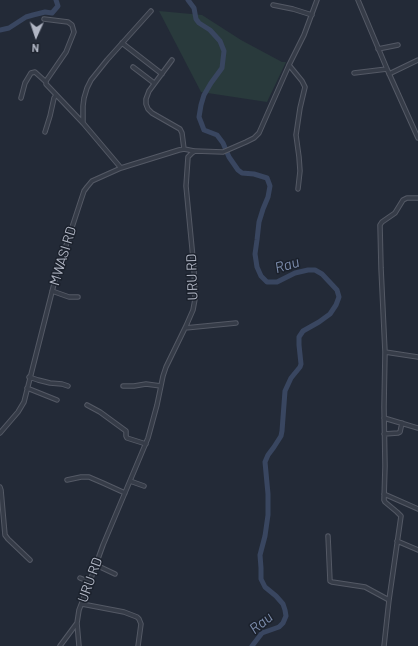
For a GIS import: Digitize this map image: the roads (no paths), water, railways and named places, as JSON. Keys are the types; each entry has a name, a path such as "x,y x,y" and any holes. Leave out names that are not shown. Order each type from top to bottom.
{"street":[{"path":"195,151 216,152 226,150 254,138 259,133 312,15 317,0"},
{"path":"358,0 418,138"},
{"path":"273,5 312,15"},
{"path":"83,123 83,102 87,88 95,74 151,11"},
{"path":"44,18 68,22 72,25 74,32 66,52 46,82"},
{"path":"122,43 162,74"},
{"path":"378,49 398,44"},
{"path":"172,60 154,83 147,95 146,104 152,113 180,129 184,149"},
{"path":"389,74 418,60"},
{"path":"289,65 305,87 296,135 300,171 298,189"},
{"path":"133,67 154,83"},
{"path":"354,72 387,69"},
{"path":"21,98 25,83 31,72 35,72 83,123 121,168"},
{"path":"44,132 56,95"},
{"name":"MWASI RD","path":"0,433 21,408 26,395 52,291 84,191 92,181 121,168 184,149 195,151"},
{"name":"URU RD","path":"79,646 77,622 79,610 108,532 146,444 151,429 163,376 169,359 193,310 195,299 194,269 186,181 188,157 195,151"},
{"path":"384,646 401,516 384,500 385,352 380,226 382,222 395,213 403,200 407,198 418,198"},
{"path":"52,291 68,297 78,297"},
{"path":"185,328 236,323"},
{"path":"385,352 418,357"},
{"path":"30,377 50,383 68,386"},
{"path":"123,386 146,384 161,386"},
{"path":"27,388 57,400"},
{"path":"87,405 100,412 124,430 127,438 146,444"},
{"path":"384,418 418,428"},
{"path":"384,434 400,432 402,423"},
{"path":"67,480 89,477 125,493"},
{"path":"130,481 144,486"},
{"path":"0,487 5,535 30,560"},
{"path":"384,494 418,509"},
{"path":"328,536 330,581 365,587 389,600"},
{"path":"397,541 418,550"},
{"path":"96,565 115,574"},
{"path":"80,578 90,582"},
{"path":"82,604 124,612 137,617 141,624 138,646"},
{"path":"60,646 77,622"}],"waterway":[{"path":"0,30 9,28 26,17 45,12 52,13 58,6 56,0"},
{"name":"Rau","path":"188,0 194,8 196,19 199,23 210,30 220,41 224,51 222,68 204,95 201,105 199,117 204,130 217,135 238,170 242,173 254,174 267,178 270,186 268,197 259,222 255,254 257,267 261,276 267,282 277,282 295,273 315,270 322,274 337,290 339,297 330,314 303,331 299,337 301,364 291,378 285,391 281,436 265,462 268,515 260,555 261,579 265,587 283,604 286,616 283,623 279,627 262,633 252,646"}]}
